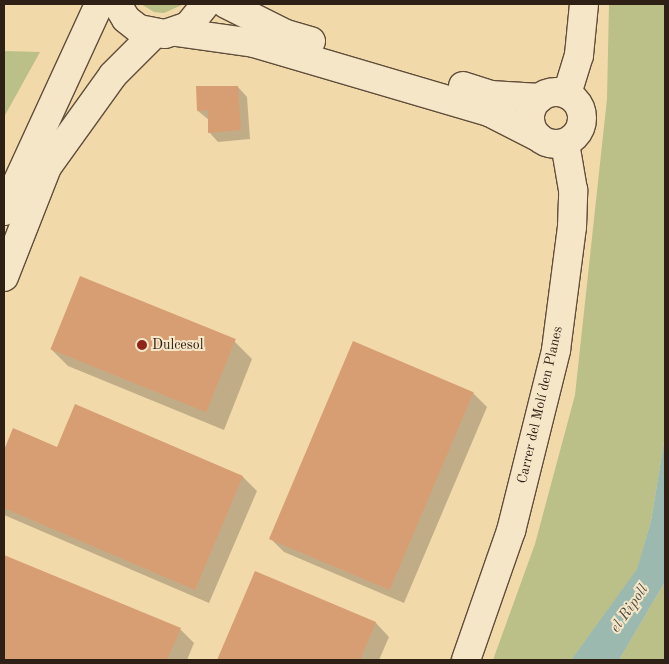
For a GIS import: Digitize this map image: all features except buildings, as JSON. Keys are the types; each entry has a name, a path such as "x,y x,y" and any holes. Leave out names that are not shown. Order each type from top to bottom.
{"street":[{"path":"4,211 99,4"},
{"path":"117,4 126,19 139,29 254,43 489,112 550,144 565,142 578,133 583,116 575,100 568,94 553,92 540,98 534,105 530,121 538,137"},
{"path":"4,277 47,167 113,76 165,33 198,17 206,4"},
{"path":"226,4 286,34 490,95 540,98"},
{"path":"568,94 579,55 584,4"},
{"name":"Carrer del Molí den Planes","path":"466,660 511,531 556,350 572,227 573,190 565,142"}],"green space":[{"path":"141,4 184,4 164,13 154,12"},
{"path":"609,4 665,4 665,436 651,521 637,570 571,660 493,660 535,544 575,395 607,99"},
{"path":"4,51 40,52 4,117"},
{"path":"665,582 664,660 619,660"}],"water":[{"name":"el Ripoll","path":"665,436 665,582 619,660 571,660 637,569 651,521"}],"place":[{"name":"Dulcesol","path":"142,345"}]}
